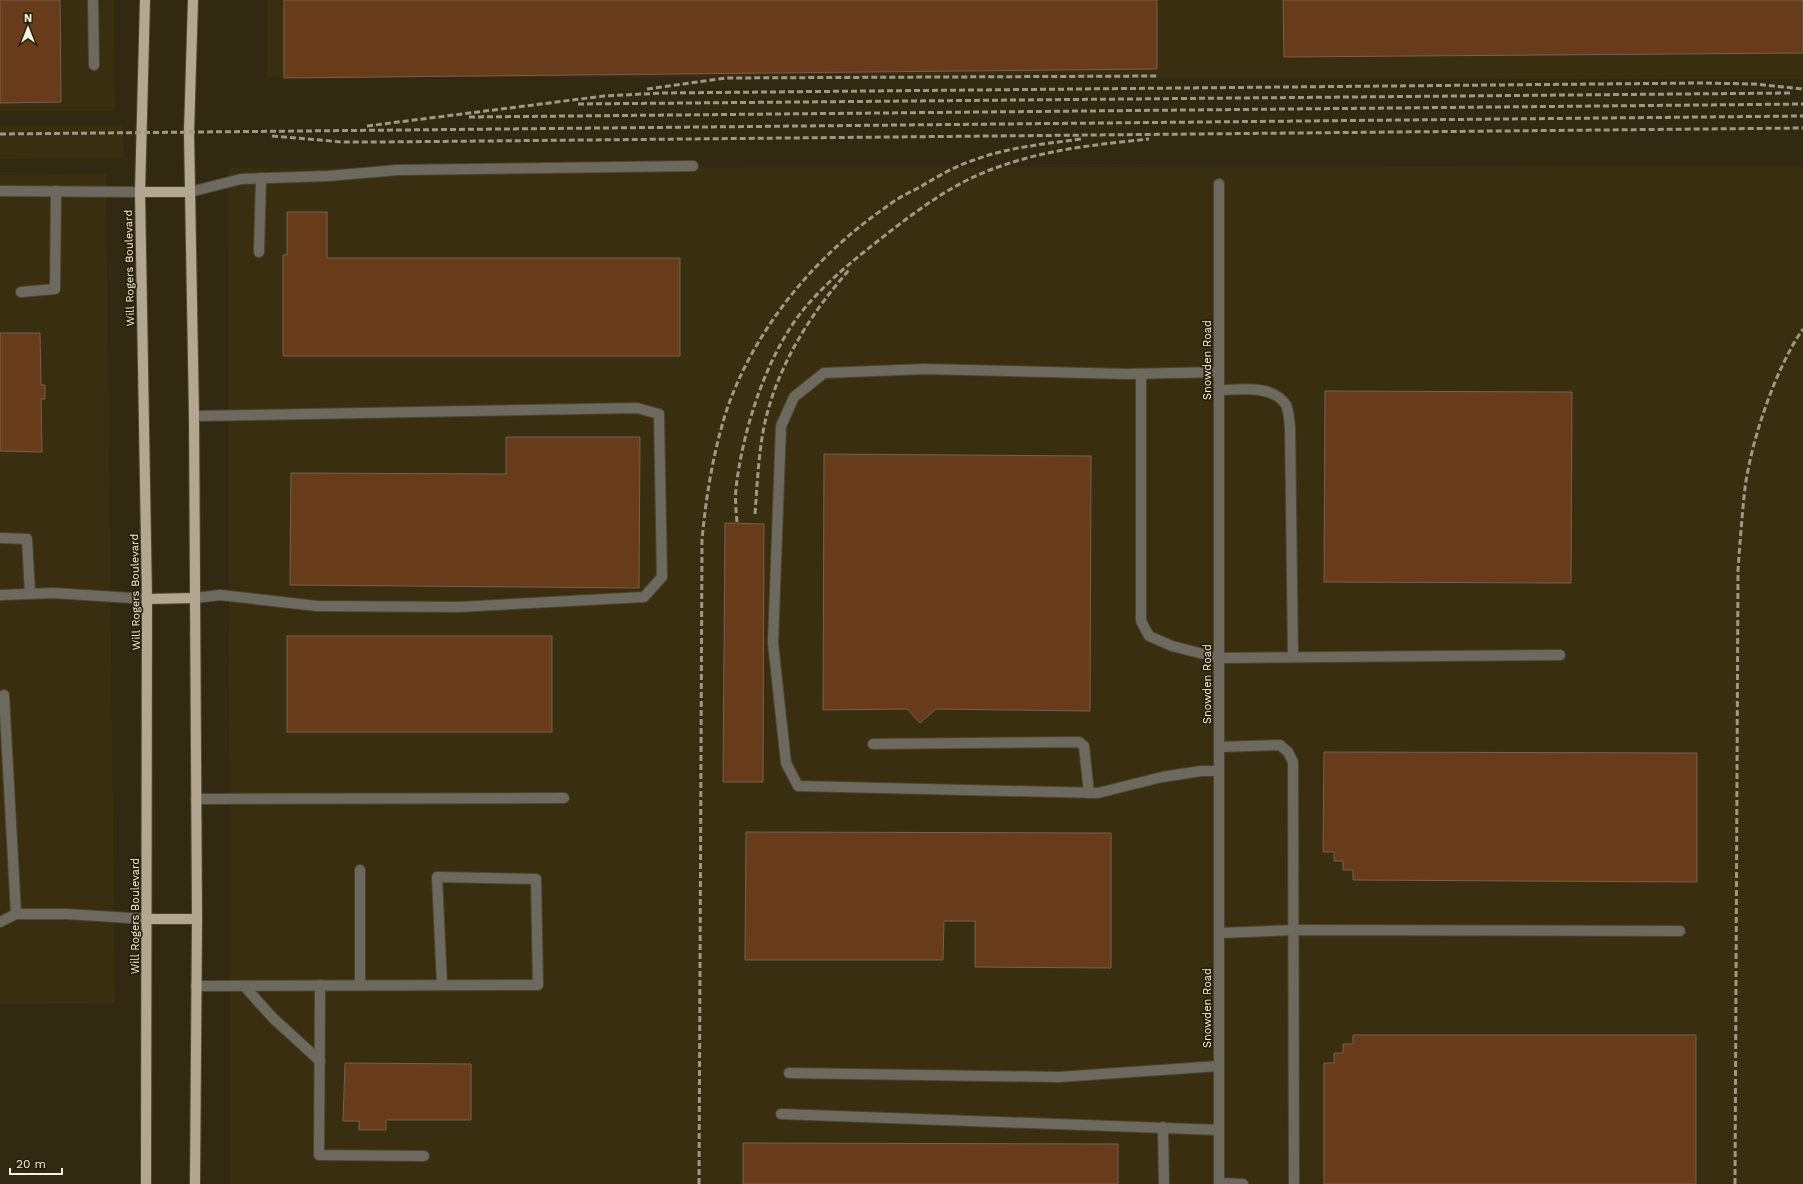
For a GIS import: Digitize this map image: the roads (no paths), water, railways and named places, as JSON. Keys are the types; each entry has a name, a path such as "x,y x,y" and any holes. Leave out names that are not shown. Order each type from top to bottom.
{"main road":[{"name":"Will Rogers Boulevard","path":"145,0 140,192 147,599 146,1184"},
{"path":"193,0 189,132 194,416 197,919 195,1184"},
{"path":"140,192 190,192"},
{"path":"147,599 195,598"},
{"path":"147,919 197,919"}],"street":[{"path":"93,0 94,65"},
{"path":"190,192 241,179 328,176 398,170 693,166"},
{"path":"259,252 261,178"},
{"name":"Snowden Road","path":"1219,184 1219,1184"},
{"path":"0,191 140,192"},
{"path":"21,292 55,289 56,191"},
{"path":"1219,372 1141,374 925,369 824,373 794,397 781,426 773,643 786,763 798,786 1098,793 1162,777 1202,771 1219,771"},
{"path":"1141,374 1141,621 1149,636 1172,646 1219,658 1560,655"},
{"path":"1219,390 1263,390 1280,398 1287,407 1290,427 1293,657"},
{"path":"194,416 637,408 659,414 662,577 644,597 458,607 317,606 220,595 195,598"},
{"path":"0,538 27,539 30,594"},
{"path":"0,595 53,594 147,599"},
{"path":"4,695 16,914"},
{"path":"873,744 1078,742 1084,746 1089,793"},
{"path":"1219,747 1280,745 1288,752 1293,762 1294,1184"},
{"path":"196,799 564,798"},
{"path":"360,870 360,985"},
{"path":"196,986 442,985 538,984 536,879 437,877 442,985"},
{"path":"0,922 16,914 66,914 147,919"},
{"path":"1219,933 1294,930 1680,931"},
{"path":"320,985 319,1155 424,1156"},
{"path":"245,986 273,1018 320,1061"},
{"path":"789,1073 1059,1076 1219,1066"},
{"path":"781,1114 1219,1130"},
{"path":"1163,1127 1164,1184"},
{"path":"1219,1184 1243,1184"}],"railway":[{"path":"647,89 726,78 1159,76"},
{"path":"367,126 604,96 663,93 1700,83 1754,84 1803,89"},
{"path":"578,104 1790,93"},
{"path":"469,117 1803,104"},
{"path":"0,134 1803,116"},
{"path":"272,136 342,142 382,142 1803,128"},
{"path":"699,1184 702,540 711,475 717,444 726,412 738,381 770,324 790,297 812,272 835,248 860,226 898,199 967,162 1013,149 1081,139"},
{"path":"737,522 736,492 739,465 751,415 760,390 781,343 794,322 818,293 837,275 888,233 929,203 957,185 988,171 1021,159 1057,151 1149,139"},
{"path":"755,514 762,438 774,391 783,369 806,326 850,269"},
{"path":"1735,1184 1738,570 1740,539 1748,469 1759,427 1783,363 1803,329"}]}
